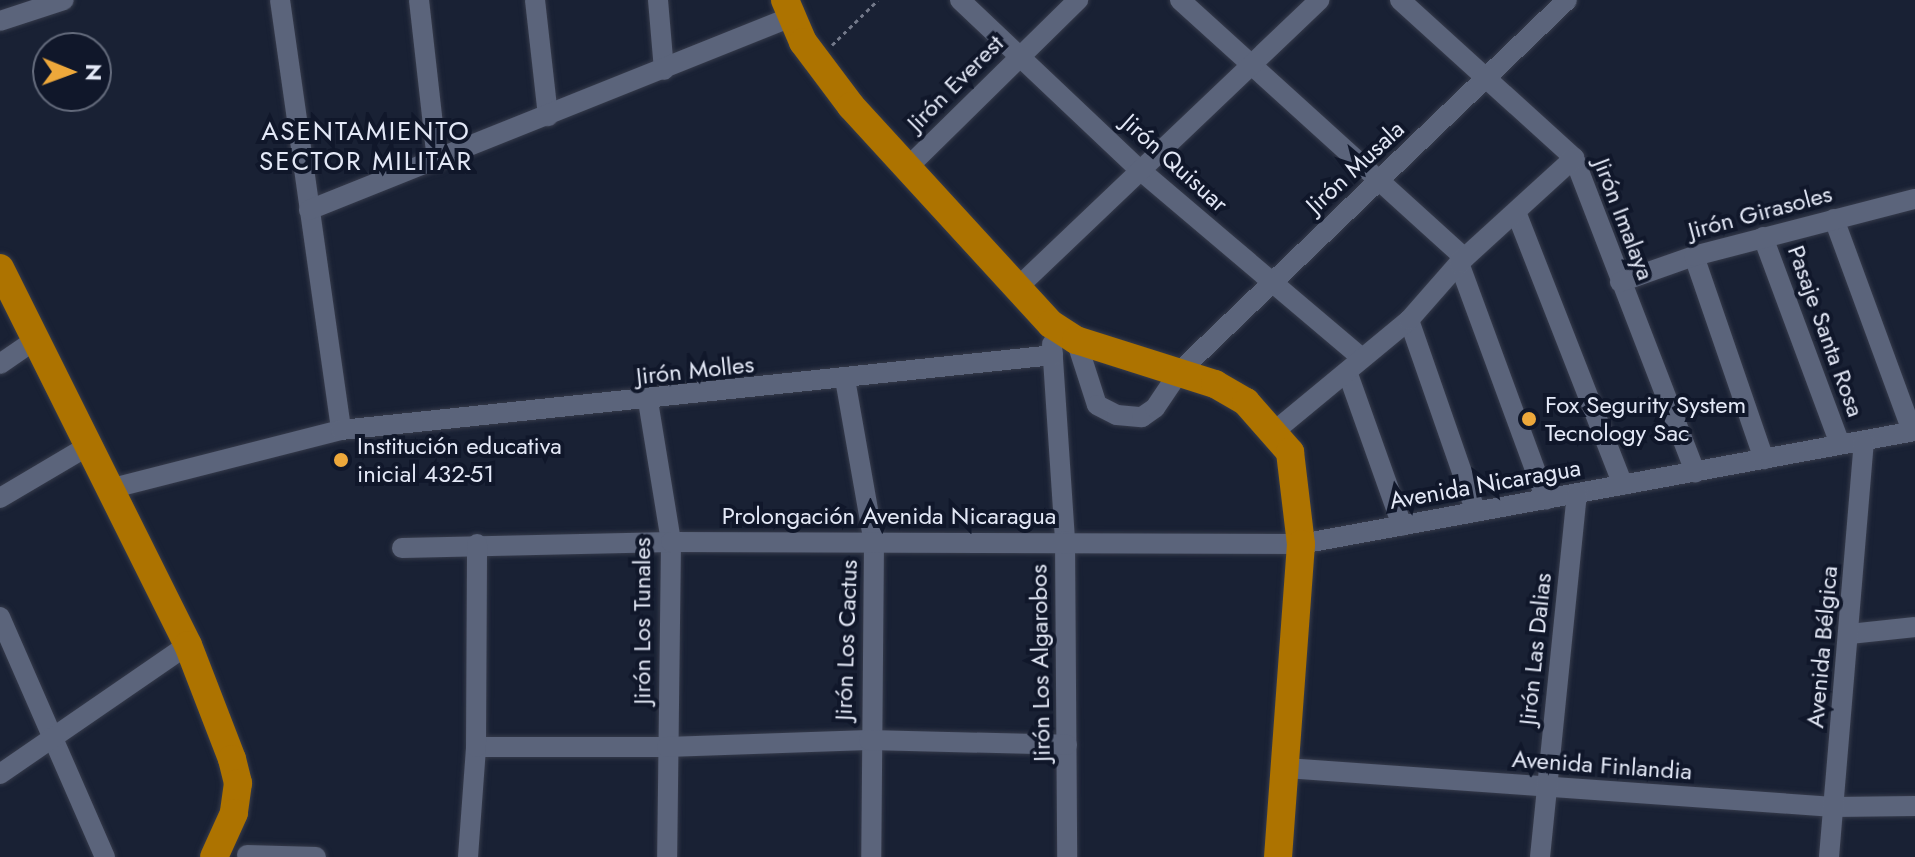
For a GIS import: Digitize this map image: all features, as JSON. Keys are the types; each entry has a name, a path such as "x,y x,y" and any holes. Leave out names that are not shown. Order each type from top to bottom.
{"highway":[{"path":"788,9 815,61 905,170 1051,324 1065,348 1180,371 1246,402 1276,430 1290,452 1301,544 1278,857"},
{"path":"0,268 88,446 113,488 188,645 238,783 220,846"}],"street":[{"path":"0,21 64,0"},
{"path":"280,0 341,430"},
{"path":"419,0 437,161"},
{"path":"535,0 548,116"},
{"path":"658,0 664,70"},
{"name":"Jirón Quisuar","path":"960,0 1022,53 1140,170 1271,281 1355,366"},
{"name":"Jirón Everest","path":"905,170 1078,0"},
{"path":"1180,0 1462,260 1546,500"},
{"path":"1016,289 1320,0"},
{"name":"Jirón Imalaya","path":"1400,0 1574,158 1695,472"},
{"name":"Jirón Musala","path":"1065,348 1097,405 1117,415 1142,417 1155,408 1180,371 1271,281 1568,1"},
{"path":"309,210 664,70 788,9"},
{"path":"1276,430 1409,320 1462,260 1574,158"},
{"name":"Jirón Girasoles","path":"1620,282 1694,256 1915,199"},
{"path":"1516,212 1623,485"},
{"path":"1834,219 1914,431"},
{"name":"Pasaje Santa Rosa","path":"1763,237 1840,444"},
{"path":"1694,256 1764,459"},
{"path":"1409,320 1476,512"},
{"path":"0,364 35,340"},
{"name":"Jirón Molles","path":"113,488 341,430 845,379 1065,348"},
{"name":"Jirón Los Algarobos","path":"1065,348 1067,857"},
{"path":"1355,366 1402,526"},
{"name":"Jirón Los Cactus","path":"845,379 874,543 869,740 871,857"},
{"name":"Jirón Los Tunales","path":"648,401 671,542 667,857"},
{"name":"Avenida Nicaragua","path":"1301,544 1914,431"},
{"name":"Avenida Bélgica","path":"1829,857 1864,441"},
{"path":"0,498 88,446"},
{"name":"Jirón Las Dalias","path":"1540,857 1577,494"},
{"name":"Prolongación Avenida Nicaragua","path":"402,548 671,542 1301,544"},
{"path":"468,857 476,747 477,544"},
{"path":"0,617 105,857"},
{"path":"1850,634 1915,627"},
{"path":"0,774 188,645"},
{"path":"476,747 667,747 869,740 1067,745"},
{"name":"Avenida Finlandia","path":"1286,768 1834,807 1915,806"},
{"path":"220,846 247,856 316,857"}],"path":[{"path":"815,61 878,0"}],"place":[{"name":"Fox Segurity System Tecnology Sac","path":"1529,419"},
{"name":"Institución educativa inicial 432-51","path":"341,460"}],"district":[{"name":"ASENTAMIENTO SECTOR MILITAR","path":"366,147"}]}
